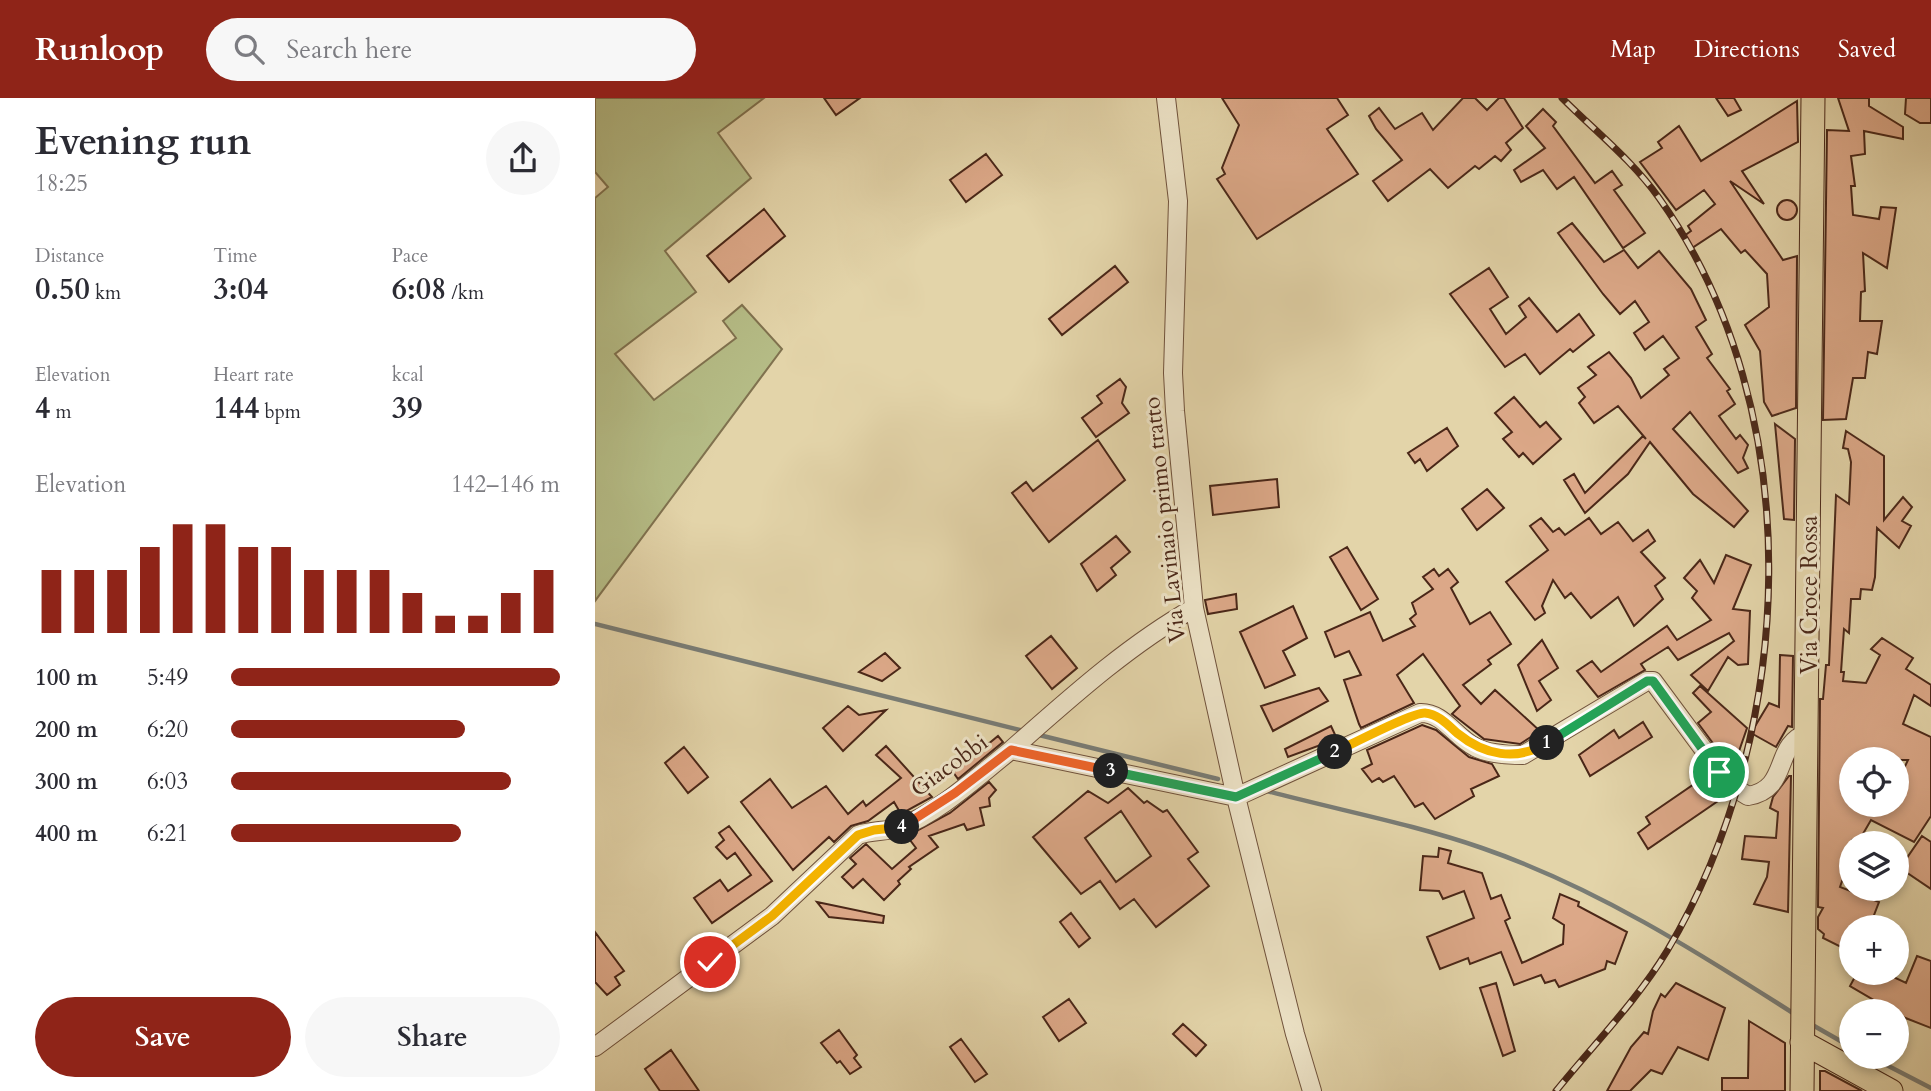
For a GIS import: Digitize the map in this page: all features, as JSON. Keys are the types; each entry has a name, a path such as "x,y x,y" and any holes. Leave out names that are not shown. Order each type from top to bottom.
{"main road":[{"name":"Via Croce Rossa","path":"1802,1091 1813,98"},
{"path":"1802,1037 1891,1091"}],"street":[{"name":"Via Lavinaio primo tratto","path":"1166,98 1178,201 1175,398 1194,608 1236,797 1295,1034 1312,1091"},
{"path":"1017,745 1089,682 1170,622 1194,608"},
{"path":"1236,797 1420,713 1437,717 1475,747 1507,755 1523,755 1647,681 1658,685 1730,785 1748,796 1769,788 1778,776 1787,749 1797,736 1808,733"},
{"name":"Giacobbi","path":"595,1047 772,916 858,835 874,830 899,828 925,814 1017,745 1236,797"}],"green space":[{"path":"595,98 764,98 718,133 751,178 665,251 696,292 615,354 654,400 736,338 723,321 742,305 782,349 595,601 595,198 608,187 595,172"}],"building":[{"path":"824,98 860,98 836,115"},
{"path":"1222,98 1337,98 1348,115 1327,129 1358,174 1257,239 1217,179 1225,174 1222,168 1239,125"},
{"path":"1463,98 1475,98 1487,110 1499,98 1504,98 1523,128 1506,143 1511,150 1501,161 1495,156 1479,169 1475,166 1448,188 1430,169 1388,201 1373,181 1402,160 1376,129 1369,116 1379,108 1395,129 1422,113 1433,130"},
{"path":"1716,98 1734,98 1741,110 1728,116"},
{"path":"1838,98 1869,98 1869,106 1903,127 1903,139 1864,131 1865,154 1851,156 1855,186 1851,186 1853,215 1879,219 1881,207 1896,208 1887,268 1863,253 1865,291 1861,292 1860,321 1882,321 1877,354 1868,352 1865,378 1853,378 1846,419 1823,420 1827,130 1849,131"},
{"path":"1906,98 1931,98 1931,123 1920,123 1905,114"},
{"path":"1797,101 1798,142 1742,171 1764,204 1730,181 1783,260 1797,256 1796,408 1772,416 1764,402 1760,351 1745,325 1769,307 1767,274 1745,250 1741,253 1721,229 1692,248 1684,236 1691,231 1688,226 1715,204 1704,190 1676,210 1640,162 1662,148 1658,142 1679,126 1701,161"},
{"path":"1543,109 1556,122 1553,126 1595,183 1612,171 1622,185 1614,190 1645,233 1623,248 1574,177 1557,189 1543,170 1521,182 1514,170 1545,148 1526,126"},
{"path":"986,154 1002,175 966,202 950,180"},
{"path":"1787,200 1794,203 1797,210 1794,217 1787,220 1780,217 1777,210 1780,203"},
{"path":"764,209 785,236 729,282 707,256"},
{"path":"1572,223 1604,262 1624,250 1638,268 1659,251 1691,289 1706,320 1696,327 1712,354 1707,358 1730,389 1727,391 1735,404 1719,416 1736,439 1740,435 1748,445 1743,458 1748,468 1738,473 1690,412 1673,429 1748,511 1734,527 1693,494 1650,442 1628,474 1585,513 1564,480 1574,474 1585,493 1643,436 1646,439 1618,406 1594,423 1579,403 1585,397 1578,388 1596,375 1588,367 1609,352 1631,378 1641,398 1669,375 1664,369 1679,358 1663,336 1645,350 1634,333 1649,322 1635,301 1620,314 1603,294 1558,233"},
{"path":"1115,266 1128,282 1062,335 1049,319"},
{"path":"1489,268 1508,297 1490,309 1506,334 1526,317 1519,306 1529,298 1557,332 1579,314 1594,335 1573,352 1570,349 1540,374 1525,354 1505,367 1450,294"},
{"path":"1120,379 1126,387 1122,403 1129,413 1096,437 1082,418 1102,403 1097,396"},
{"path":"1514,397 1540,427 1546,422 1561,439 1533,464 1523,453 1519,457 1503,439 1512,432 1495,413"},
{"path":"1775,424 1795,439 1794,520 1784,519"},
{"path":"1447,428 1458,446 1427,471 1420,459 1415,463 1408,453"},
{"path":"1846,431 1884,456 1884,520 1903,497 1912,507 1902,521 1911,526 1899,548 1877,528 1872,590 1861,589 1860,599 1851,599 1849,633 1844,629 1841,672 1844,672 1843,681 1866,683 1880,655 1871,649 1882,638 1913,658 1906,669 1931,685 1931,706 1914,695 1903,724 1931,737 1931,816 1914,842 1909,839 1909,831 1892,831 1871,820 1865,831 1839,831 1839,901 1879,902 1874,915 1839,915 1839,946 1823,938 1824,934 1818,929 1818,917 1823,908 1818,907 1820,699 1823,699 1826,665 1829,665 1836,495 1849,504 1851,462 1848,449 1843,448"},
{"path":"1098,440 1125,480 1049,542 1012,493 1026,482 1033,491"},
{"path":"1277,479 1279,507 1213,515 1210,486"},
{"path":"1487,489 1504,508 1477,530 1462,509"},
{"path":"1541,518 1553,532 1559,528 1565,535 1589,518 1601,534 1618,522 1633,541 1648,530 1655,541 1641,552 1665,578 1655,586 1663,599 1634,626 1618,597 1591,618 1571,593 1565,598 1553,580 1542,606 1545,613 1535,620 1506,582 1548,550 1530,526"},
{"path":"1116,536 1130,552 1111,568 1116,575 1097,591 1081,564"},
{"path":"1347,547 1378,599 1361,610 1330,557"},
{"path":"1726,555 1751,565 1733,609 1750,611 1748,664 1738,665 1728,657 1708,691 1691,675 1734,641 1729,633 1678,660 1668,647 1641,664 1645,670 1598,697 1577,671 1592,661 1601,672 1667,626 1677,640 1711,620 1692,598 1697,591 1684,578 1700,560 1714,583"},
{"path":"1434,569 1439,576 1448,569 1458,582 1451,588 1470,624 1490,612 1511,644 1488,660 1491,664 1463,685 1481,704 1495,690 1540,731 1520,744 1484,739 1452,714 1460,706 1423,654 1397,675 1414,703 1361,728 1359,724 1344,680 1361,675 1349,651 1335,657 1325,632 1370,612 1383,641 1415,626 1410,619 1416,614 1412,603 1433,589 1423,577"},
{"path":"1236,594 1237,609 1208,614 1205,600"},
{"path":"1293,606 1307,638 1283,651 1295,675 1265,688 1240,632"},
{"path":"1051,636 1077,668 1052,689 1026,656"},
{"path":"1542,640 1558,668 1539,681 1551,700 1537,711 1518,665"},
{"path":"885,653 900,668 882,681 859,672"},
{"path":"1780,655 1793,656 1792,727 1788,726 1776,747 1751,733 1769,703 1779,707"},
{"path":"1700,686 1747,728 1738,754 1729,765 1698,723 1711,712 1693,693"},
{"path":"1319,688 1328,701 1273,731 1261,706"},
{"path":"848,706 859,715 886,710 843,751 823,728"},
{"path":"1643,722 1652,737 1590,776 1579,755 1614,730 1619,738"},
{"path":"1422,725 1436,730 1469,757 1492,764 1499,776 1471,789 1474,796 1435,819 1423,803 1415,807 1394,776 1383,782 1379,778 1372,782 1362,769 1372,764 1367,750"},
{"path":"1331,726 1337,739 1288,757 1285,749"},
{"path":"998,736 1003,742 958,779 953,772 975,755 970,749 982,738 987,745"},
{"path":"886,746 932,797 901,814 894,802 868,821 851,826 834,842 829,837 793,870 741,802 770,779 792,808 826,786 848,814 863,801 866,806 901,778 876,755"},
{"path":"684,747 708,777 688,793 665,763"},
{"path":"1789,776 1788,912 1754,904 1767,877 1769,862 1742,859 1745,836 1776,838 1778,812 1770,808 1773,797"},
{"path":"1703,778 1718,801 1648,849 1638,833 1650,824 1646,817"},
{"path":"989,782 996,790 989,798 990,806 980,808 984,825 967,830 964,824 929,836 938,847 909,867 911,869 898,881 900,884 884,900 863,879 853,888 842,877 856,864 850,858 866,844 892,869 916,848 907,836 950,813"},
{"path":"1128,788 1144,803 1147,801 1163,812 1167,810 1198,852 1188,859 1209,886 1156,927 1134,899 1120,909 1100,881 1081,894 1033,837 1088,791 1108,803","holes":["1121,811 1151,856 1116,882 1085,838"]},
{"path":"729,826 772,881 712,923 694,898 720,880 728,891 751,875 735,853 727,859 716,847 724,840 719,833"},
{"path":"1922,836 1931,842 1931,889 1909,874 1909,855"},
{"path":"1439,848 1451,851 1448,863 1482,873 1491,899 1501,895 1510,918 1505,921 1522,963 1563,944 1564,925 1553,918 1560,894 1579,902 1578,906 1627,932 1615,964 1607,961 1605,969 1559,987 1555,980 1545,983 1541,975 1514,985 1501,952 1470,964 1468,958 1440,969 1427,937 1474,918 1464,891 1443,899 1439,891 1420,890 1423,856 1438,857"},
{"path":"817,902 884,916 883,923 829,917"},
{"path":"1071,913 1090,938 1079,947 1060,922"},
{"path":"595,932 624,971 615,977 620,985 607,995 595,982"},
{"path":"1917,956 1931,961 1931,1028 1909,1019 1909,999 1872,999 1850,986 1909,985 1909,976"},
{"path":"1496,983 1515,1051 1503,1056 1480,988"},
{"path":"1676,983 1725,1008 1708,1060 1678,1047 1662,1074 1651,1070 1630,1091 1607,1091 1631,1047 1644,1032 1648,1034 1653,1011 1661,994 1665,997"},
{"path":"1069,999 1086,1023 1059,1041 1043,1017"},
{"path":"1749,1021 1785,1043 1785,1091 1722,1091 1722,1078 1748,1078"},
{"path":"1183,1024 1206,1045 1196,1056 1173,1034"},
{"path":"839,1030 857,1055 854,1058 861,1067 850,1074 821,1043"},
{"path":"961,1039 987,1074 975,1082 950,1047"},
{"path":"671,1050 699,1091 660,1091 645,1069"},
{"path":"1820,1071 1825,1071 1862,1091 1820,1091"}],"waterway":[{"path":"595,624 1024,731"},
{"path":"1035,734 1218,779"},
{"path":"1267,791 1429,832 1524,864 1644,922 1796,1015"},
{"path":"1809,1023 1839,1040"},
{"path":"1894,1069 1931,1088"}],"railway":[{"path":"1556,1091 1655,970 1710,865 1742,771 1762,673 1769,573 1763,472 1743,375 1708,283 1659,198 1648,184 1625,158 1562,98"}],"route":[{"path":"710,962 772,916 858,835 874,830 899,828 925,814 1011,750 1236,797 1420,713 1437,717 1475,747 1507,755 1523,755 1539,748 1647,681 1653,681 1719,772"}]}
